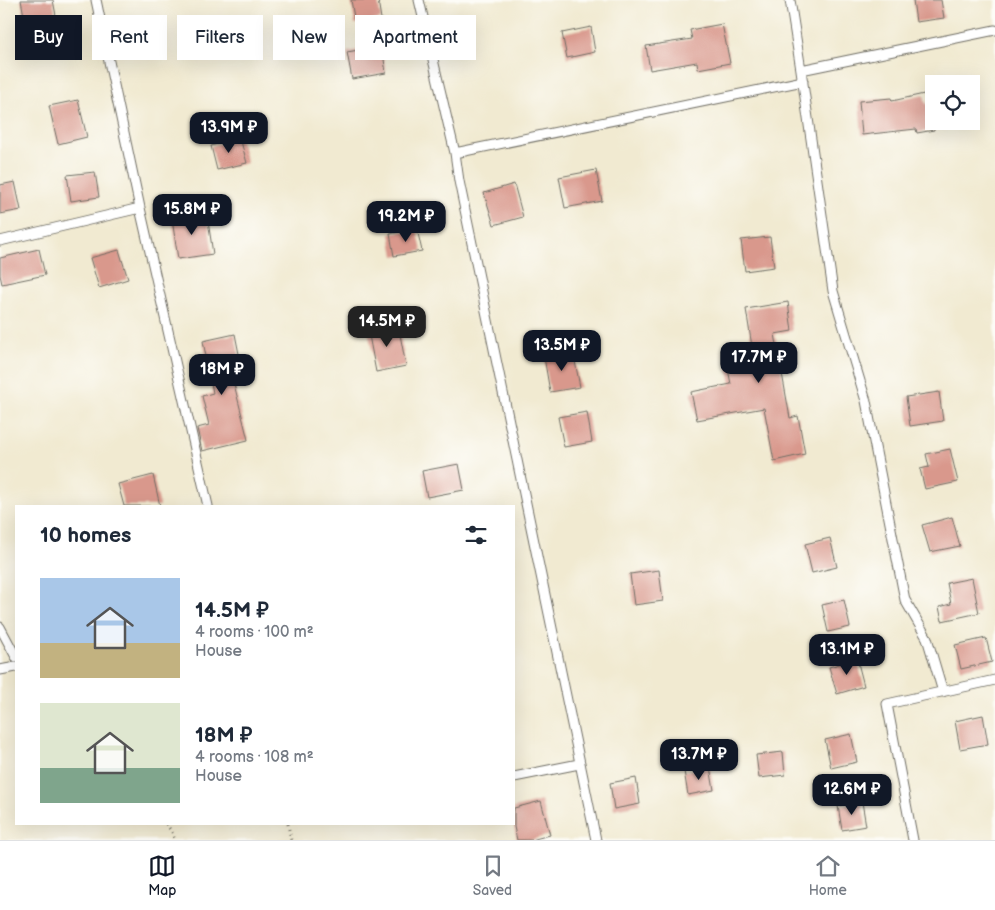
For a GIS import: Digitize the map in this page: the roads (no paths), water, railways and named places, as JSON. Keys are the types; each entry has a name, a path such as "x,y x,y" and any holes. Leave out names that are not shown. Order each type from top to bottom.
{"lane":[{"path":"96,0 140,208 208,505"},
{"path":"419,0 455,153 459,182 596,840"},
{"path":"790,0 833,291 866,401 904,600 927,638 943,692"},
{"path":"801,70 995,30"},
{"path":"455,153 803,82"},
{"path":"0,241 140,208"},
{"path":"0,627 15,655"},
{"path":"0,670 15,667"},
{"path":"914,840 887,704 995,680"},
{"path":"515,777 579,764"}]}
